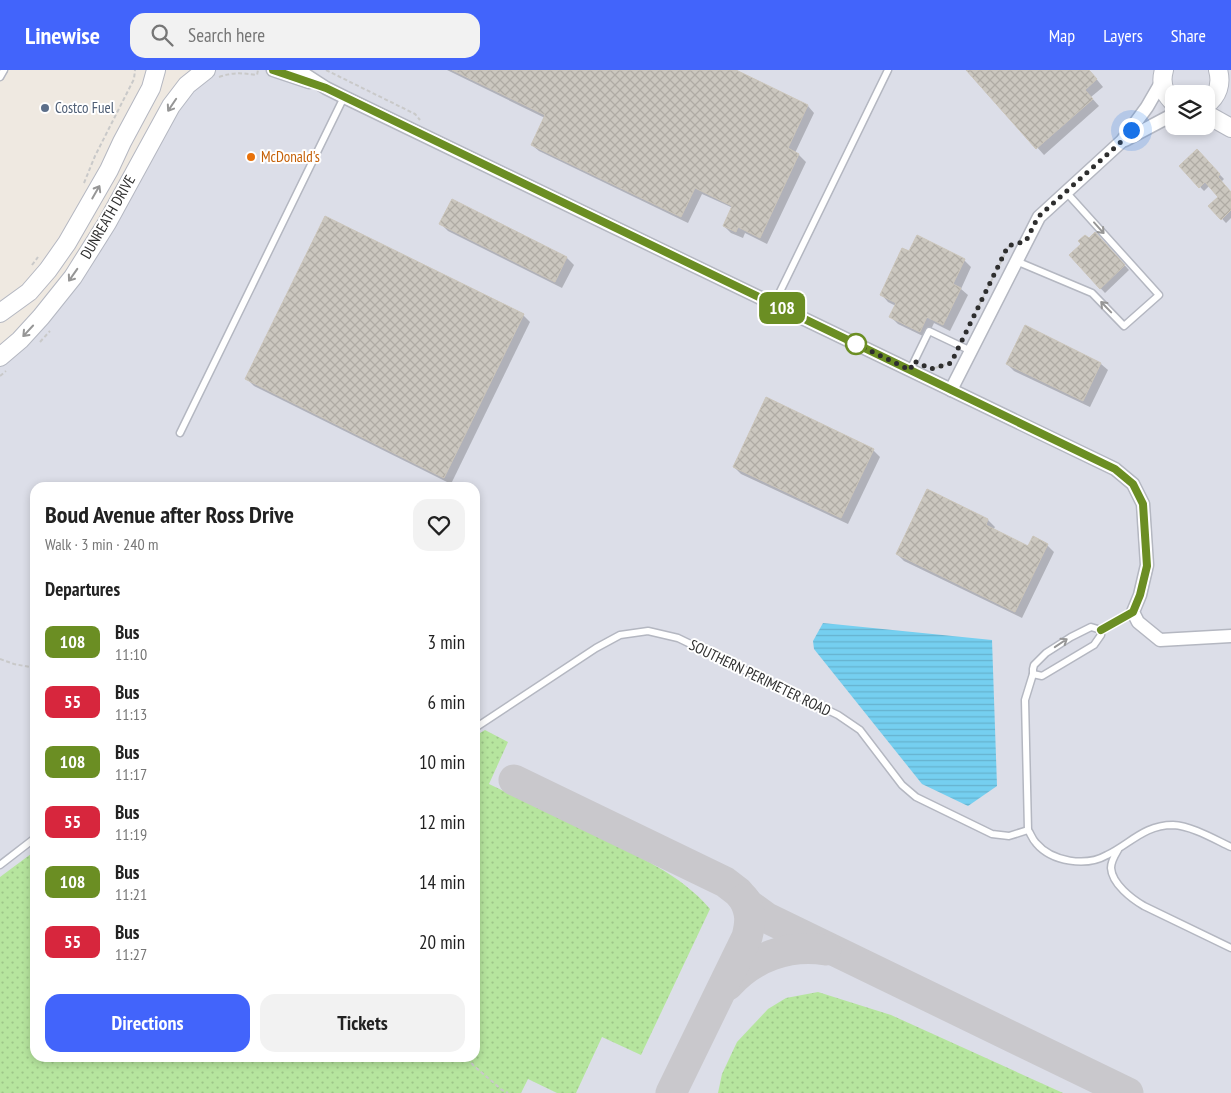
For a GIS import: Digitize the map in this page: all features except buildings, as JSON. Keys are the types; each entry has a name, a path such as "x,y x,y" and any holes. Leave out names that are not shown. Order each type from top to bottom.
{"main road":[{"name":"DUNREATH DRIVE","path":"0,314 29,292 48,270 67,243 109,170 151,88 156,70"},
{"name":"DUNREATH DRIVE","path":"0,357 20,340 41,317 73,277 108,223 171,106 187,85 206,70"},
{"path":"1215,96 1219,78 1229,70"},
{"path":"1163,76 1165,92"},
{"path":"1215,119 1231,128"}],"street":[{"path":"273,70 326,88"},
{"path":"298,70 344,97 774,304 912,366 952,390 1115,469 1133,484 1143,504 1147,566 1140,595 1133,612 1138,622 1160,640 1231,636"},
{"path":"952,390 965,348 1016,261 1038,217 1122,141 1147,107 1163,76"},
{"path":"1122,141 1165,119"}],"lane":[{"path":"0,77 4,70"},
{"path":"774,304 888,70"},
{"path":"180,433 344,97"},
{"path":"1016,261 1092,293 1124,326 1159,295 1066,192"},
{"path":"912,366 929,331 965,348"},
{"path":"1101,630 1133,612"},
{"path":"1101,630 1091,627 1071,637 1046,653 1032,669 1033,674 1026,700 1028,830 1034,842 1043,850 1059,858 1073,861 1090,860 1105,857 1144,832 1158,827 1174,825 1190,829 1231,846"},
{"path":"1033,674 1042,676 1094,645 1101,635 1101,630"},
{"name":"SOUTHERN PERIMETER ROAD","path":"480,725 596,648 620,636 648,631 678,638 838,716 860,730 902,785 916,797 992,834 1009,836 1028,830"},
{"path":"0,865 30,842"},
{"path":"1119,849 1113,858 1111,869 1116,880 1132,900 1231,948"}],"path":[{"path":"84,182 134,79 135,70"},
{"path":"257,75 258,70"},
{"path":"326,70 415,114 422,122"},
{"path":"976,312 1008,246 1026,241"},
{"path":"32,264 38,257"},
{"path":"912,366 931,369 951,363 965,348"},
{"path":"0,659 30,667"},
{"path":"470,1062 502,1090 508,1093"}],"shaded area":[{"path":"205,70 1231,70 1231,1093 0,1093 0,357 53,303 171,106"}],"green space":[{"path":"485,730 508,742 489,784 657,866 685,885 710,909 641,1055 602,1037 576,1093 557,1093 528,1079 521,1093 0,1093 0,877 30,855 30,1062 480,1062 480,733"},
{"path":"818,992 891,1015 1063,1093 718,1093 722,1074 737,1042 768,1009 786,998"}],"water":[{"path":"823,623 992,640 997,786 968,806 922,784 814,649 813,641"}],"taxiway":[{"path":"514,780 725,882 738,892 749,905 767,918 1128,1093"},
{"path":"671,1093 747,937 750,917 744,899"},
{"path":"728,985 749,967 772,955 799,949 826,950"}],"bus line":[{"name":"108","path":"273,70 326,88 1115,469 1133,484 1143,504 1147,566 1140,595 1133,612 1101,630"}],"place":[{"name":"Costco Fuel","path":"45,108"},
{"name":"McDonald's","path":"251,157"}],"route":[{"path":"856,344 910,370 914,361 931,369 951,363 1008,246 1026,241 1038,217 1122,141 1131,130"}]}
